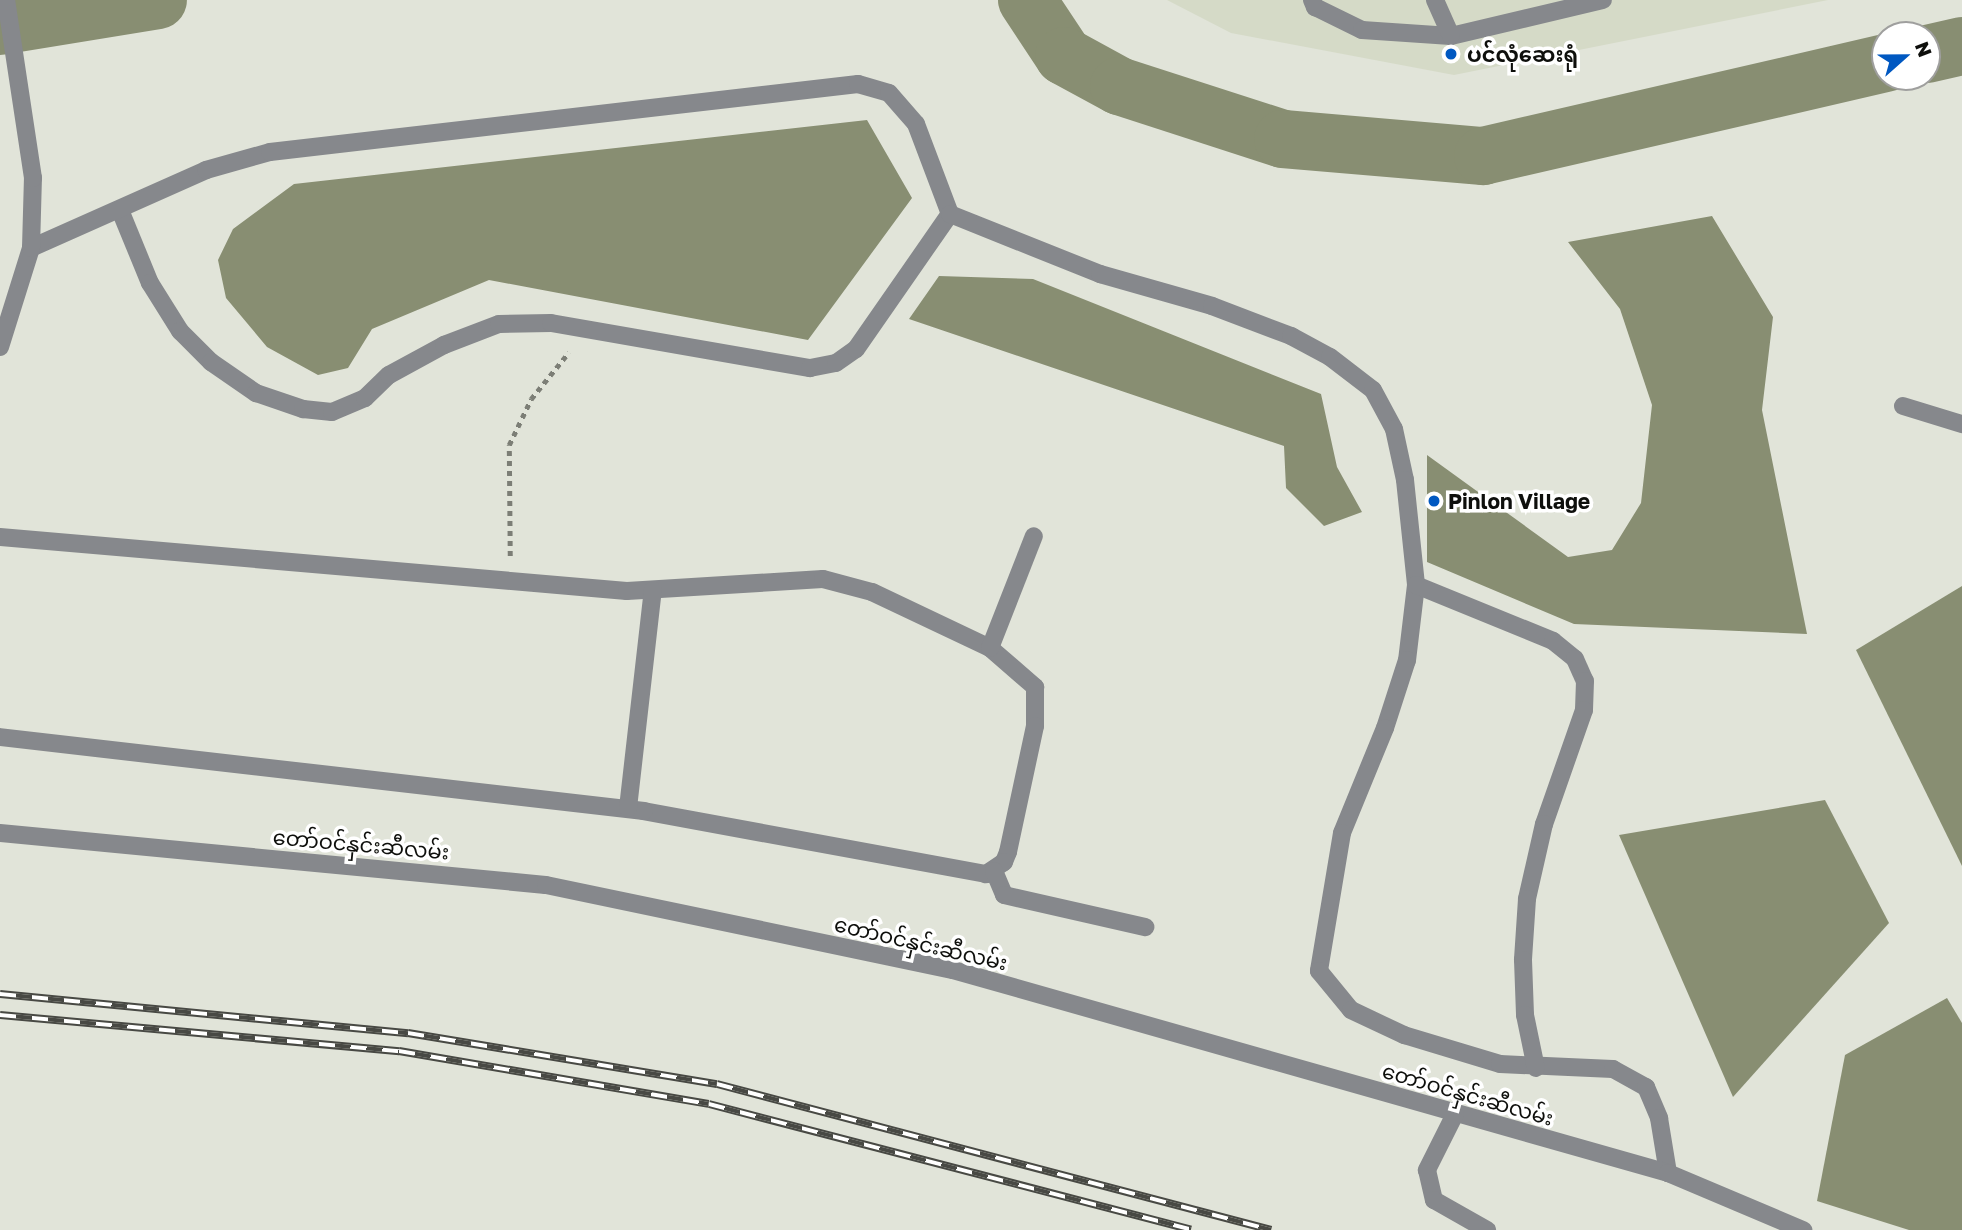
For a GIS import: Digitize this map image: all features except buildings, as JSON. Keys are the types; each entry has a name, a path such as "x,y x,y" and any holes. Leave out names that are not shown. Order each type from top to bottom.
{"street":[{"path":"0,347 31,248 33,178 6,0"},
{"path":"1311,0 1315,7 1362,30 1451,36 1603,0"},
{"path":"1435,0 1451,36"},
{"path":"31,248 206,170 270,152 858,84 889,93 916,124 950,214 1088,270 1212,306 1291,335 1330,357 1373,390 1394,429 1405,480 1416,585 1407,660 1385,728 1342,833 1319,971 1351,1010 1404,1035 1500,1064 1536,1068 1613,1069 1646,1087 1660,1118 1668,1173"},
{"path":"120,210 150,284 180,331 211,362 256,393 303,409 332,412 365,398 389,375 444,345 499,324 551,323 810,368 835,363 856,349 950,214"},
{"path":"1903,406 1962,424"},
{"path":"990,648 1034,536"},
{"path":"0,537 511,581 653,590 823,579 872,592 990,648 1035,687 1035,726 1004,862 986,874 628,808 0,737"},
{"path":"1416,585 1553,641 1575,659 1585,681 1584,710 1544,824 1527,899 1523,960 1525,1015 1536,1068"},
{"path":"628,808 653,590"},
{"name":"တော်ဝင်နှင်းဆီလမ်း","path":"0,832 546,885 953,970 1668,1173 1803,1230"},
{"path":"994,871 1004,895 1145,927"},
{"path":"1455,1114 1427,1170 1434,1200 1487,1230"}],"path":[{"path":"511,581 509,445 531,399 587,329"}],"shaded area":[{"name":"ပင်လုံဆေးရုံ","path":"1167,0 1828,0 1454,75 1231,33"},
{"path":"867,120 912,198 808,340 489,280 372,329 348,368 318,375 267,347 226,298 218,260 233,229 294,184"},
{"path":"1712,216 1773,317 1762,410 1807,634 1574,624 1427,562 1427,455 1568,557 1612,550 1641,503 1652,405 1620,309 1568,242"},
{"path":"939,276 1033,279 1321,394 1337,467 1362,512 1324,526 1286,488 1284,446 909,319"},
{"path":"1962,586 1962,866 1856,650"},
{"path":"1825,800 1889,923 1733,1097 1619,835"},
{"path":"1947,998 1962,1023 1962,1230 1909,1230 1817,1201 1845,1055"}],"waterway":[{"path":"0,26 158,0"},
{"path":"1027,0 1064,56 1119,86 1283,139 1483,156 1871,66"},
{"path":"1941,51 1962,46"}],"railway":[{"path":"0,994 408,1033 717,1084 1271,1230"},
{"path":"0,1015 399,1051 709,1104 1191,1230"}],"place":[{"name":"ပင်လုံဆေးရုံ","path":"1451,54"},
{"name":"Pinlon Village","path":"1434,501"}]}
